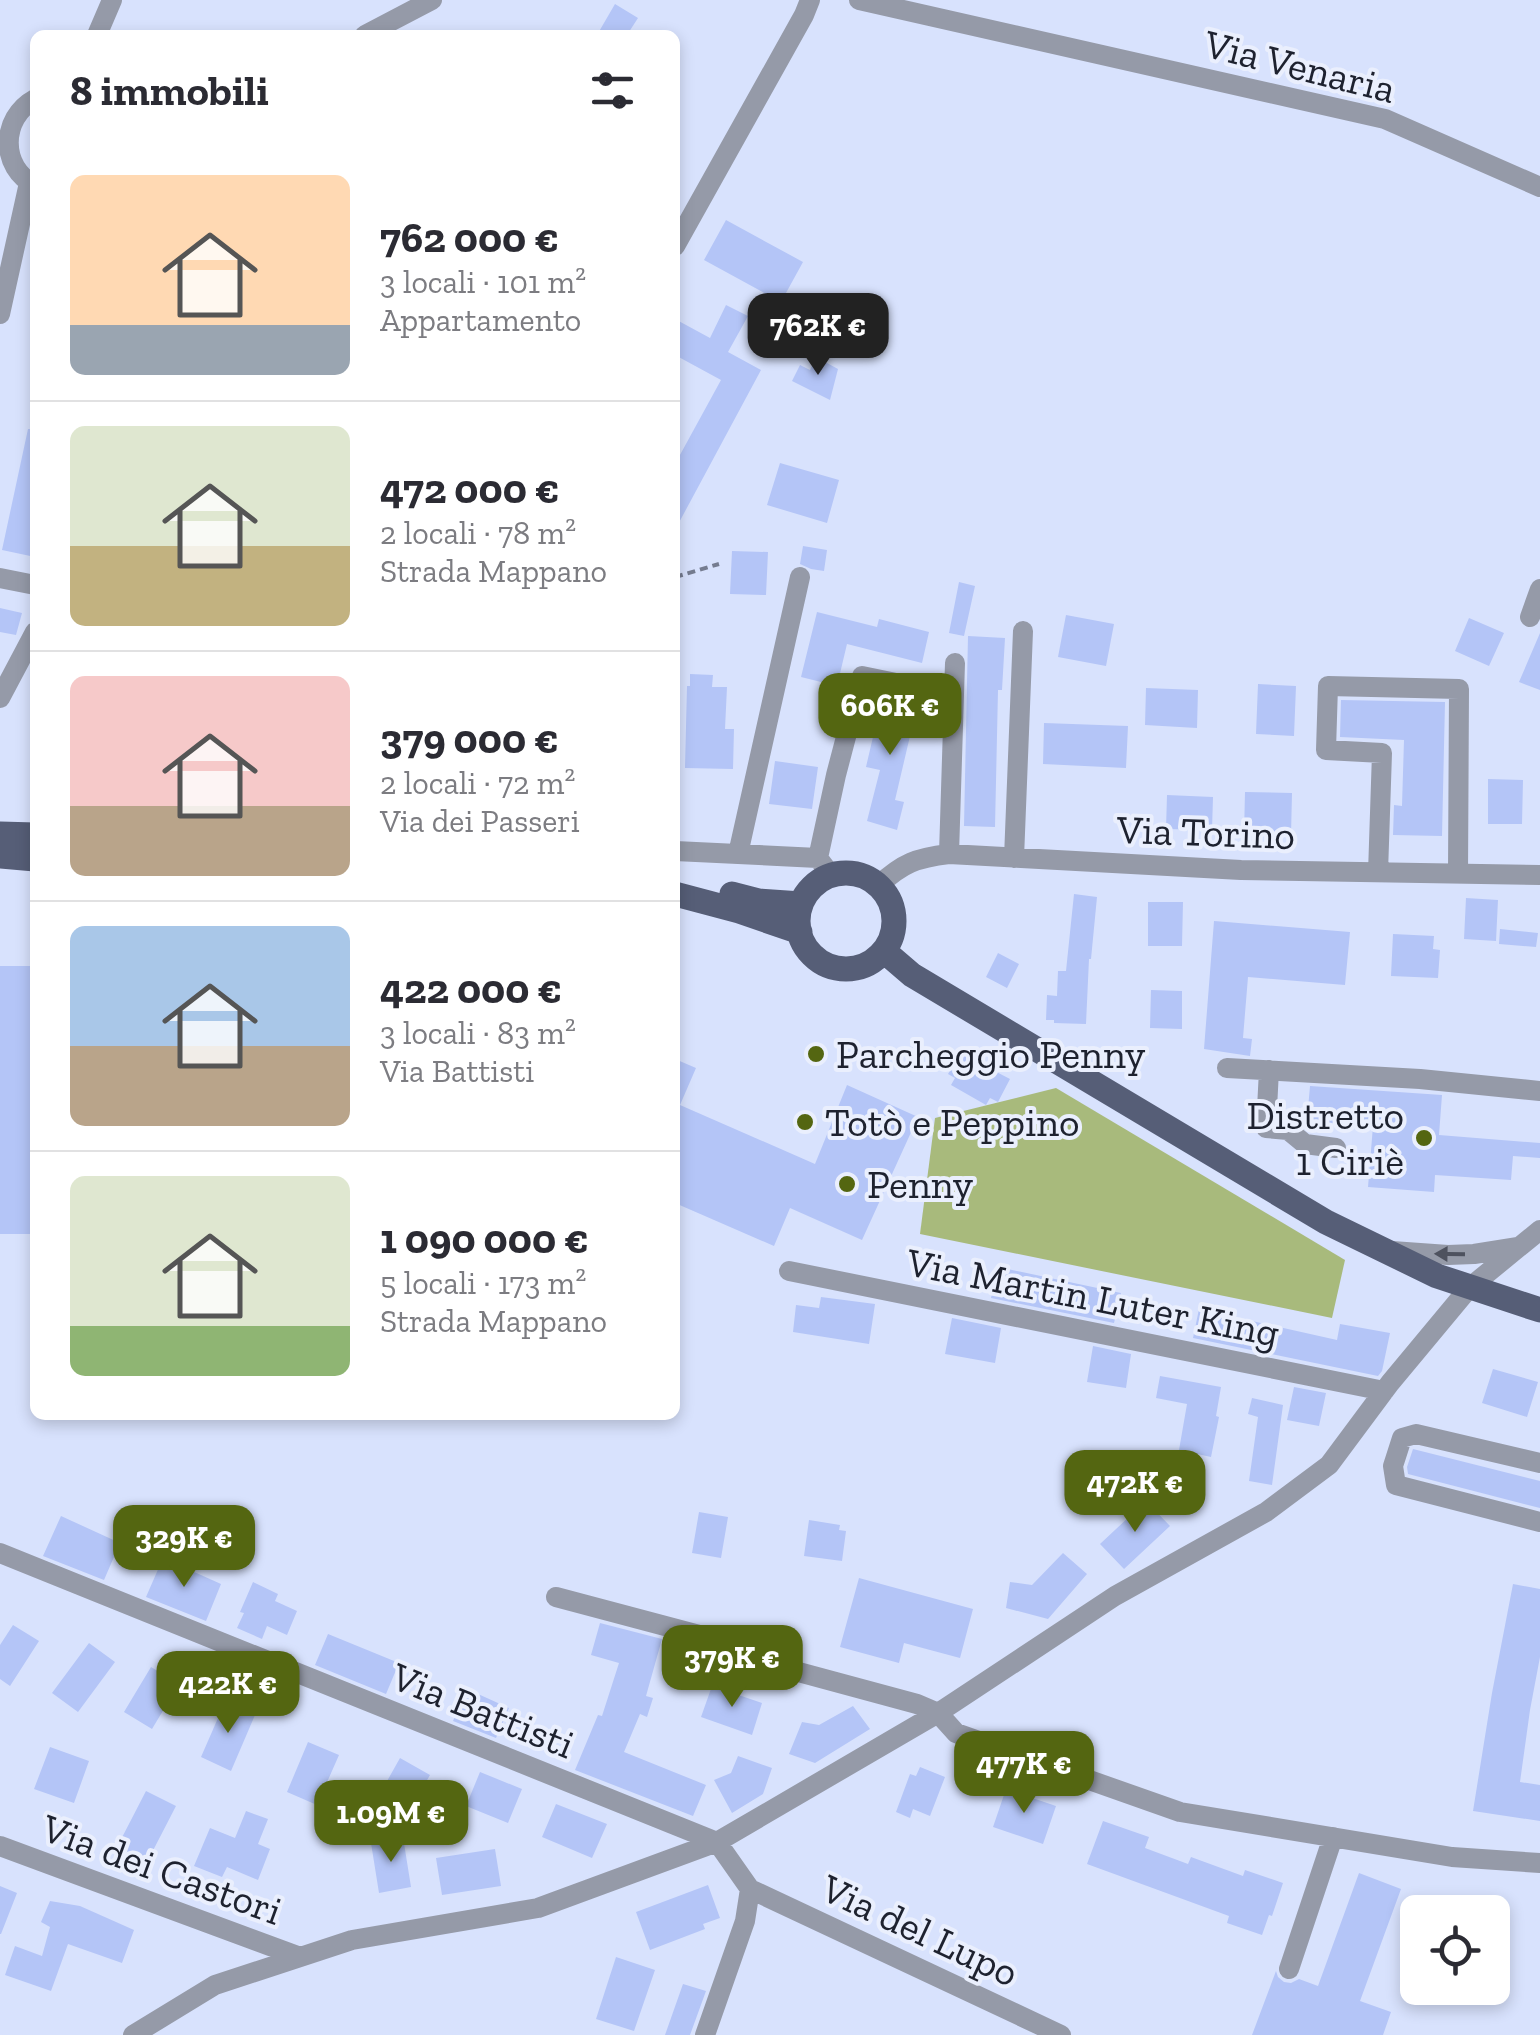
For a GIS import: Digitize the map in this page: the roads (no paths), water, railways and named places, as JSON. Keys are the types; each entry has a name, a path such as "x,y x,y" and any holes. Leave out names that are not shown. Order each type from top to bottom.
{"main road":[{"path":"0,834 30,835"},
{"path":"0,856 30,858"},
{"path":"825,866 864,876 879,885 893,910 891,938 884,951 860,967 846,969 832,967 811,954 798,918 801,904 825,866"},
{"path":"680,879 759,901 801,904"},
{"path":"680,895 800,932"},
{"path":"884,951 912,975 955,1002 1326,1222 1469,1288 1540,1310"}],"street":[{"path":"99,30 112,0"},
{"path":"375,30 432,0"},
{"path":"680,237 810,0"},
{"name":"Via Venaria","path":"859,0 1385,119 1540,187"},
{"path":"30,101 3,124 10,165 30,183"},
{"path":"0,314 30,192"},
{"path":"738,854 800,577"},
{"path":"0,578 30,584"},
{"path":"1530,617 1540,589"},
{"path":"1014,858 1024,631"},
{"path":"0,698 30,641"},
{"path":"948,854 954,663"},
{"path":"680,851 738,854 825,866 836,775 862,676 925,689"},
{"path":"1378,872 1382,753 1326,750 1328,686 1459,689 1458,874"},
{"name":"Via Torino","path":"879,885 899,868 920,858 948,854 1241,870 1540,875"},
{"path":"1228,1068 1420,1079 1540,1091"},
{"path":"1269,1070 1266,1128 1288,1130 1304,1144 1336,1148"},
{"path":"133,2035 215,1986 300,1957 352,1940 538,1908 716,1842 938,1713 1115,1596 1266,1512 1329,1466 1384,1391 1469,1288 1540,1230"},
{"path":"1380,1250 1448,1255 1520,1246"},
{"name":"Via Martin Luter King","path":"789,1272 1384,1391"},
{"path":"1540,1463 1416,1434 1402,1438 1392,1466 1396,1484 1540,1522"},
{"name":"Via Battisti","path":"0,1553 716,1842"},
{"path":"556,1597 700,1635 717,1650 917,1704 938,1713 956,1732 1180,1812 1452,1857 1540,1863"},
{"path":"1290,1969 1333,1837"},
{"name":"Via del Lupo","path":"716,1842 750,1889 1061,2035"},
{"name":"Via dei Castori","path":"0,1846 300,1957"},
{"path":"705,2035 744,1921 750,1889"}],"place":[{"name":"Parcheggio Penny","path":"816,1054"},
{"name":"Totò e Peppino","path":"805,1122"},
{"name":"Distretto 1 Ciriè","path":"1424,1138"},
{"name":"Penny","path":"847,1184"}]}
